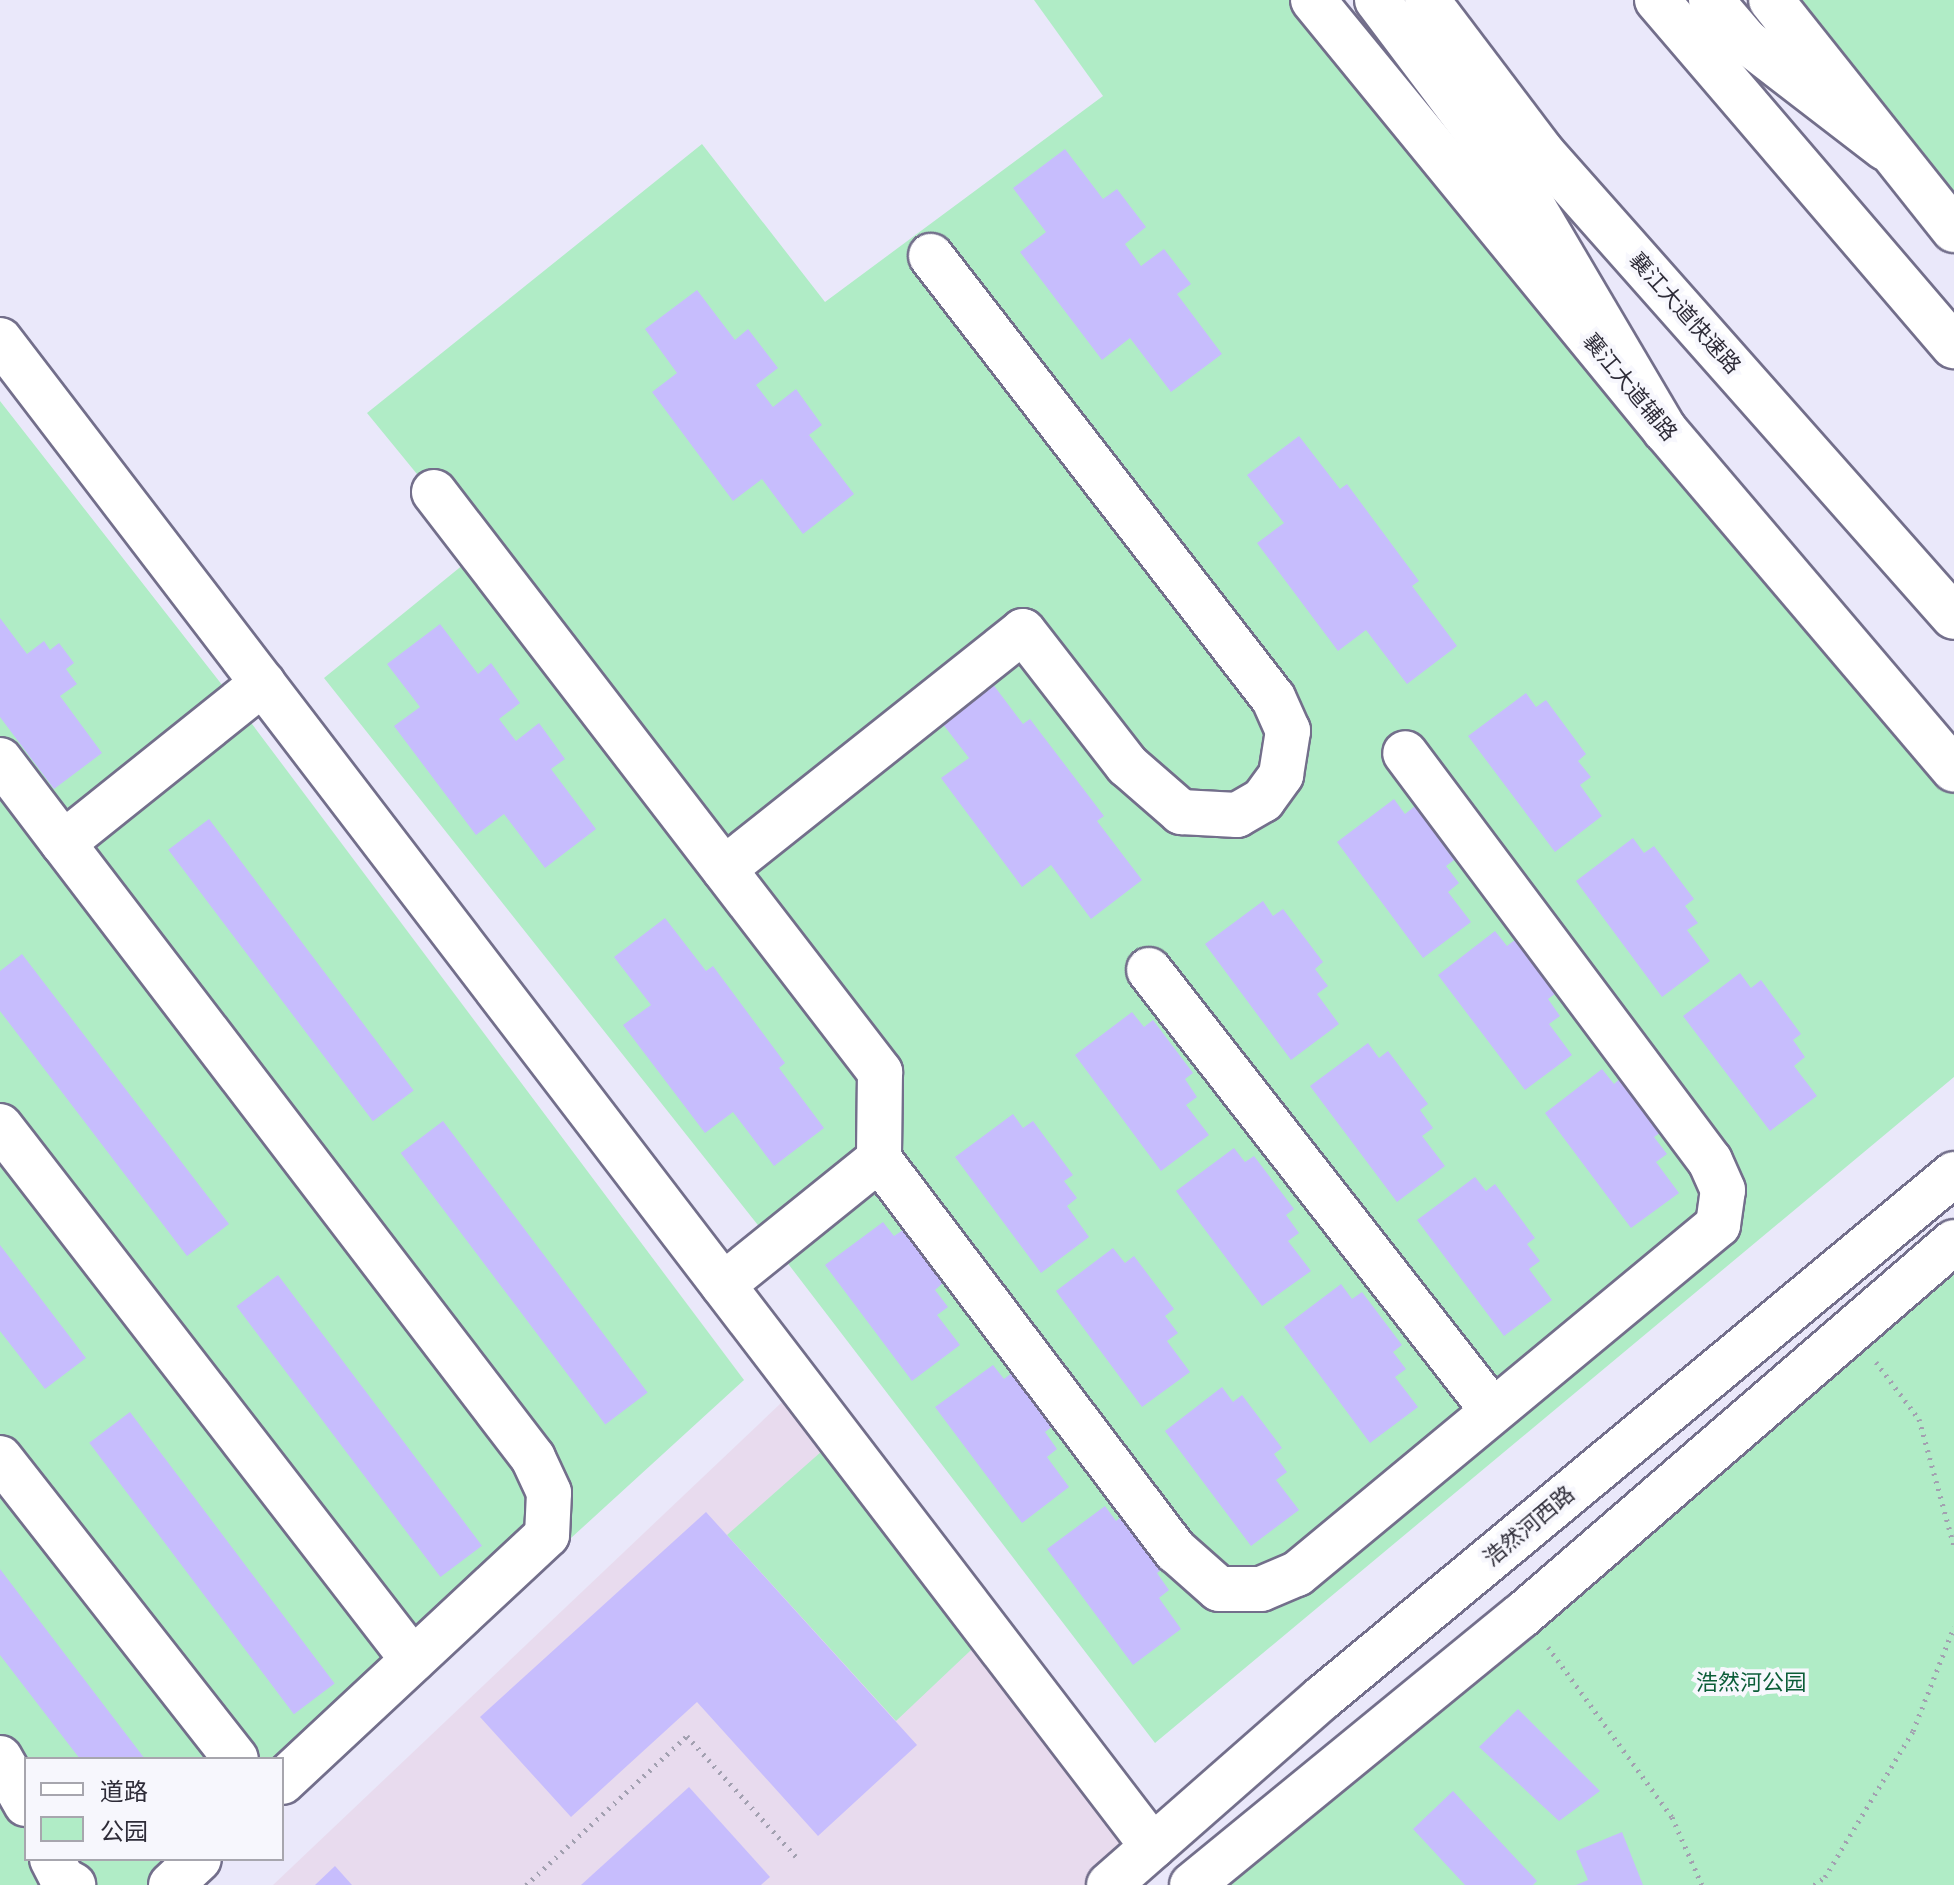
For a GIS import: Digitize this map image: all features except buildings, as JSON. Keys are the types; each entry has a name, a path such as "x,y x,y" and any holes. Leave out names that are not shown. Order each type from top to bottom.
{"main road":[{"name":"襄江大道辅路","path":"1313,0 1665,430 1954,770"},
{"path":"1377,0 1534,208 1665,430"},
{"name":"襄江大道快速路","path":"1427,0 1542,152 1954,617"},
{"path":"1657,0 1954,346"},
{"path":"1711,0 1746,41 1885,148"},
{"path":"1771,0 1885,148 1954,230"},
{"path":"724,869 1023,631 1127,765 1181,812 1237,815 1263,800 1281,775 1288,731 1273,698 931,256"},
{"path":"0,340 1153,1847"},
{"path":"434,492 880,1072 879,1159 1176,1551 1219,1589 1261,1589 1297,1574 1718,1225 1723,1190 1710,1161 1405,753"},
{"path":"63,843 263,683"},
{"path":"0,760 533,1458 549,1493 547,1535 284,1780"},
{"path":"1149,970 1493,1411"},
{"path":"0,1126 413,1660"},
{"path":"723,1285 879,1159"},
{"name":"浩然河西路","path":"1109,1885 1322,1698 1954,1174"},
{"path":"1192,1885 1521,1616 1954,1242"},
{"path":"0,1458 234,1757"},
{"path":"0,1758 24,1800"},
{"path":"53,1861 62,1879 73,1885"},
{"path":"171,1885 197,1861"}],"path":[{"path":"1852,1330 1919,1419 1954,1546"},
{"path":"1521,1616 1572,1673 1672,1817 1702,1885"},
{"path":"1814,1885 1825,1877 1913,1731 1954,1627"},
{"path":"526,1885 687,1736 798,1859"}],"shaded area":[{"path":"800,1385 1153,1847 1109,1885 273,1885"}],"green space":[{"path":"1034,0 1313,0 1954,770 1954,1077 1155,1743 773,1244 324,678 480,551 367,413 702,144 825,302 1103,96"},
{"path":"1771,0 1954,0 1954,230"},
{"path":"0,401 237,704 744,1380 284,1800 284,1757 24,1757 24,1861 218,1861 192,1885 0,1885"},
{"name":"浩然河公园","path":"1954,1242 1954,1885 1192,1885"},
{"path":"839,1436 989,1633 896,1721 727,1535"}]}
